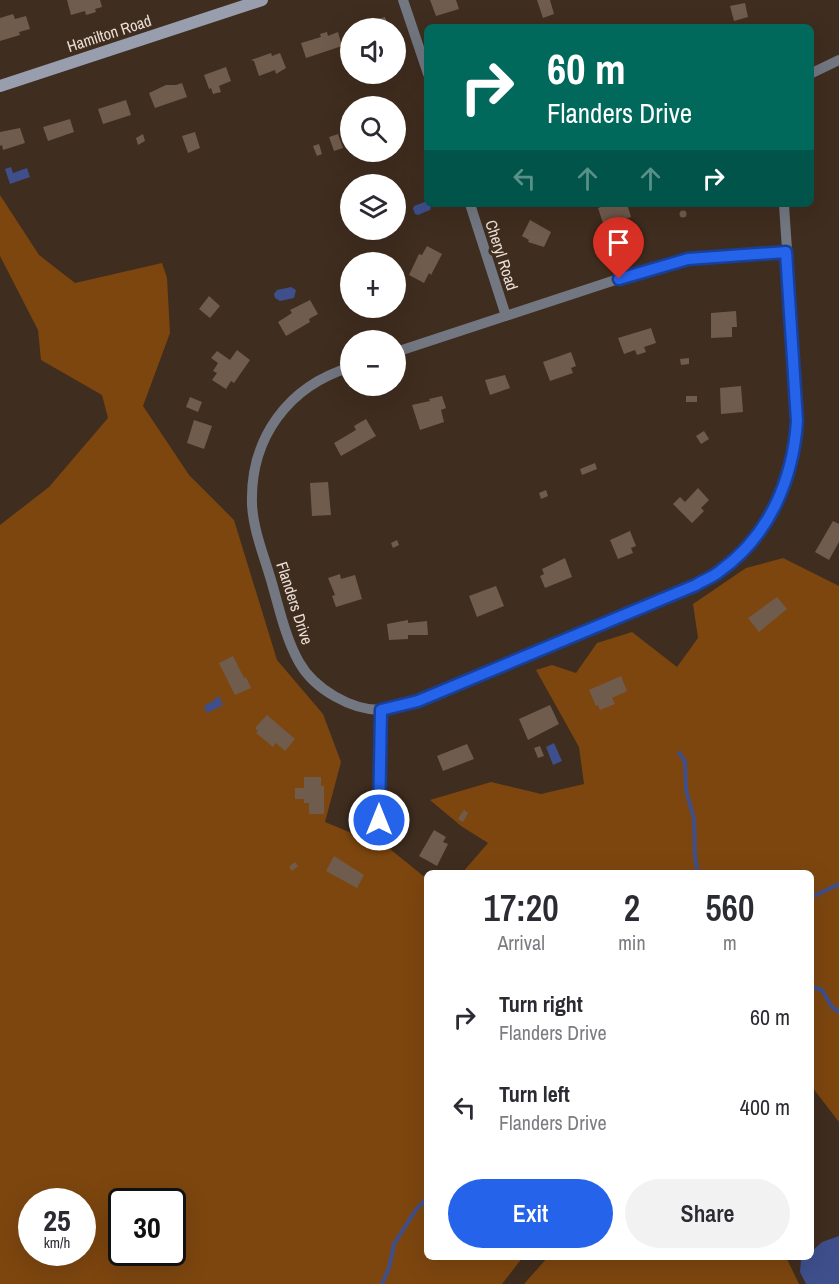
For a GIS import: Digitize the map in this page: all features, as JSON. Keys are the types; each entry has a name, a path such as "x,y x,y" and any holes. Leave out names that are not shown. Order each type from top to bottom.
{"street":[{"name":"Hamilton Road","path":"0,86 262,0"},
{"path":"403,0 424,62"},
{"path":"814,72 839,60"},
{"name":"Cheryl Road","path":"471,207 506,316"},
{"name":"Flanders Drive","path":"340,371 321,379 304,390 274,421 257,459 252,506 280,613 291,646 300,664 310,678 342,700 381,710 418,701 696,585 720,572 760,531 786,484 795,443 797,421 784,207"},
{"path":"406,349 680,260 786,252"},
{"path":"379,820 381,710"}],"shaded area":[{"path":"0,195 39,255 75,283 162,263 167,278 170,333 143,406 189,475 234,520 277,660 323,714 341,762 325,822 390,849 424,877 424,1260 521,1260 502,1284 0,1284 0,525 49,487 108,418 102,395 41,360 38,330 0,256"},
{"path":"783,558 839,586 839,1122 814,1090 814,870 465,870 488,843 461,826 430,800 491,782 541,794 584,784 579,747 536,670 552,665 576,673 597,643 632,632 677,667 698,638 693,604 746,568"},
{"path":"545,1260 787,1260 799,1284 524,1284"}],"water":[{"path":"11,167 13,173 27,168 30,177 10,184 5,169"},
{"path":"424,202 424,207 431,207 430,210 418,215 415,214 414,206"},
{"path":"291,287 296,290 294,298 280,301 275,298 274,294 277,290"},
{"path":"219,696 223,705 207,713 204,706"},
{"path":"554,743 562,761 553,765 546,747"},
{"path":"839,1236 839,1284 806,1284 800,1272 801,1260 814,1260 814,1249 822,1242"}],"building":[{"path":"67,0 100,0 102,7 86,15 85,11 71,15"},
{"path":"430,0 456,0 459,9 436,16"},
{"path":"537,0 550,0 554,14 543,18"},
{"path":"745,3 748,17 734,21 730,6"},
{"path":"13,14 15,19 26,16 30,29 19,32 20,35 0,41 0,18"},
{"path":"327,32 328,36 338,32 340,47 306,58 301,43 321,37 320,34"},
{"path":"271,53 272,56 280,53 286,68 276,74 275,70 259,76 254,61 251,60"},
{"path":"226,67 231,81 219,86 221,92 213,94 204,75"},
{"path":"182,83 187,97 155,108 149,93 166,85"},
{"path":"126,100 131,115 103,124 98,109"},
{"path":"70,119 74,132 48,141 43,127"},
{"path":"20,128 25,143 3,150 2,145 0,146 0,132"},
{"path":"195,132 200,148 188,153 182,136"},
{"path":"143,134 145,141 138,145 136,138"},
{"path":"338,134 340,149 334,151 329,137"},
{"path":"319,144 322,154 317,156 313,146"},
{"path":"628,207 631,217 604,226 598,208"},
{"path":"683,211 686,214 683,217 680,214"},
{"path":"530,220 551,232 544,247 528,242 529,240 522,236"},
{"path":"427,246 442,254 424,283 409,275 419,254 422,255"},
{"path":"209,296 220,306 210,318 199,309"},
{"path":"310,300 318,314 309,319 310,322 286,336 278,322 292,313 290,310"},
{"path":"736,311 737,327 732,327 732,337 711,338 711,313"},
{"path":"651,328 656,343 644,347 646,352 637,355 635,350 624,354 618,338"},
{"path":"237,350 250,360 234,383 231,381 226,389 212,380 217,373 213,371 218,363 211,358 217,351 230,360"},
{"path":"571,352 576,366 571,368 573,373 550,381 543,362"},
{"path":"689,358 689,364 681,365 680,359"},
{"path":"505,375 510,388 490,395 485,380"},
{"path":"741,386 743,412 721,414 720,388"},
{"path":"442,396 446,408 441,410 444,422 420,430 412,405"},
{"path":"686,396 697,396 697,402 686,402"},
{"path":"190,397 202,402 198,412 186,407"},
{"path":"366,419 376,436 341,456 334,443 356,430 354,426"},
{"path":"194,420 212,426 204,449 187,443"},
{"path":"704,431 709,439 701,444 696,436"},
{"path":"595,463 597,469 582,475 580,469"},
{"path":"328,482 331,515 312,516 310,483"},
{"path":"698,488 709,500 701,508 704,511 692,523 673,504 680,497 685,502"},
{"path":"546,490 548,496 541,499 539,493"},
{"path":"833,521 839,524 839,542 829,560 815,552"},
{"path":"630,531 636,546 631,548 633,553 618,559 610,540"},
{"path":"397,540 399,545 393,548 391,543"},
{"path":"565,558 572,577 545,588 540,576 544,574 542,569"},
{"path":"340,574 341,579 355,575 362,599 336,607 332,596 335,595 328,578"},
{"path":"496,586 504,606 477,617 469,596"},
{"path":"777,597 787,609 759,632 748,618"},
{"path":"408,620 408,623 427,621 428,635 408,635 408,639 389,640 387,624"},
{"path":"233,656 251,688 235,695 219,663"},
{"path":"621,676 627,691 612,698 615,704 600,710 589,690"},
{"path":"550,705 559,724 528,740 519,719"},
{"path":"267,715 295,739 285,751 276,743 273,747 256,733 258,731 255,728"},
{"path":"467,744 474,759 443,771 437,756"},
{"path":"540,746 544,756 538,758 534,748"},
{"path":"304,777 321,777 321,786 324,786 324,814 309,814 309,803 304,803 304,799 295,799 295,788 304,788"},
{"path":"464,810 468,813 463,822 458,819"},
{"path":"434,830 446,837 443,842 448,844 437,866 419,856"},
{"path":"334,856 364,875 357,888 326,871"},
{"path":"295,862 298,866 292,871 289,867"}],"waterway":[{"path":"679,753 685,761 686,790 694,819 697,870"},
{"path":"814,896 839,884"},
{"path":"814,988 822,990 832,1007 839,1012"},
{"path":"382,1284 389,1268 394,1244 424,1201"}],"route":[{"path":"379,820 381,710 397,708 418,701 696,585 720,572 760,531 786,484 795,443 797,421 786,252 688,259 664,264 619,279"}]}
